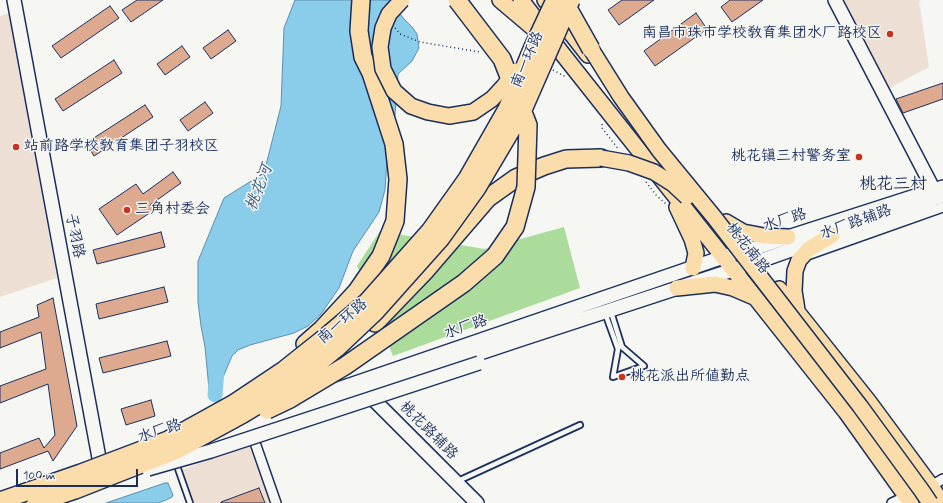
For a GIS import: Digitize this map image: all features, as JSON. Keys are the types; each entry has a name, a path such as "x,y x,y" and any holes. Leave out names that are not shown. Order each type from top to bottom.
{"highway":[{"path":"172,448 279,365 322,329 358,291 381,256 395,221 398,178 394,144 371,73 363,57 352,0"},
{"path":"359,31 361,0"},
{"path":"172,448 210,438 290,399 345,366 464,283 496,256 515,227 526,187 528,125 502,59 457,0"},
{"name":"南一环路","path":"36,503 75,490 172,448 243,414 294,383 337,348 375,312 441,238 477,188 522,112 572,0"},
{"path":"554,1 591,50"},
{"name":"南一环路","path":"0,500 81,473 172,448 328,336 367,302 430,231 467,179 507,109 554,1"},
{"path":"294,383 348,345 380,318 426,270 488,198 516,178 544,166 566,159 601,158"}],"main road":[{"path":"402,0 389,14 383,28 380,47 383,69 394,91 411,106 428,112 450,116 473,112 492,99 504,86 533,47"},
{"path":"500,0 561,52"},
{"name":"桃花南路","path":"522,0 561,52 846,412 909,500"},
{"name":"桃花南路","path":"554,1 560,20 598,68 665,146 869,402 937,482 942,503"},
{"path":"591,50 621,97 659,150 714,217 860,406 930,503"},
{"path":"601,158 629,163 654,172 673,184 710,218 856,408 925,503"},
{"path":"666,184 692,239 696,252 693,268"},
{"path":"726,222 743,232 764,236 788,236"},
{"path":"798,313 794,291 795,272 799,260 809,249 832,235"},
{"path":"677,288 715,284 734,288 757,299"}],"street":[{"name":"子羽路","path":"14,0 102,473"},
{"path":"550,37 572,0"},
{"path":"835,0 939,192"},
{"path":"540,24 554,1"},
{"name":"水厂路","path":"0,500 102,473 172,448 361,387 724,257 756,248 788,236 939,192"},
{"name":"水厂路","path":"30,503 102,473 205,434 522,339 757,262 832,235 939,192"},
{"name":"水厂路辅路","path":"801,258 939,192"},
{"path":"75,490 211,451 479,363 503,353 522,339"},
{"name":"桃花路辅路","path":"361,387 477,503"},
{"path":"253,437 276,503"},
{"path":"892,503 909,500"}],"lane":[{"path":"607,311 622,347 644,366 613,377 618,349 607,311"},
{"path":"456,482 580,425"},
{"path":"172,448 190,503"}],"path":[{"path":"420,42 484,53"},
{"path":"548,68 570,80"},
{"path":"602,122 602,128 622,152"},
{"path":"646,183 667,205"}],"shaded area":[{"name":"南昌市珠市学校教育集团水厂路校区","path":"838,0 922,0 919,1 929,67 886,90"},
{"name":"站前路学校教育集团子羽校区","path":"9,13 57,278 0,297 0,16"},
{"path":"249,445 270,503 193,503 181,470"}],"green space":[{"path":"564,227 580,288 393,356 357,266 380,231 484,249"}],"water":[{"path":"295,0 390,0 417,34 419,48 412,61 398,74 395,115 387,159 385,190 379,212 353,251 339,288 321,314 308,326 294,333 250,345 238,350 232,356 218,389 209,389 205,347 198,302 198,261 224,198 264,173 281,106 284,28"},
{"path":"168,483 173,495 172,497 158,503 106,503"}],"building":[{"path":"137,0 163,0 131,22 122,10"},
{"path":"622,0 654,0 619,25 608,10"},
{"path":"730,0 763,0 732,22 721,7"},
{"path":"110,6 119,18 61,58 52,46"},
{"path":"696,13 707,29 655,66 644,51"},
{"path":"228,30 236,41 211,59 203,48"},
{"path":"182,46 190,57 165,75 157,64"},
{"path":"114,60 122,73 63,111 55,99"},
{"path":"943,83 943,99 903,113 896,99"},
{"path":"205,102 213,113 188,131 180,120"},
{"path":"145,105 153,117 94,156 86,143"},
{"path":"173,172 181,183 150,205 154,210 117,235 99,209 136,184 143,194"},
{"path":"161,232 165,247 97,264 93,250"},
{"path":"164,287 168,302 99,319 96,304"},
{"path":"53,298 77,426 53,461 48,451 0,469 0,453 39,438 44,448 55,435 48,384 0,403 0,386 46,369 41,332 0,348 0,332 39,317 37,305"},
{"path":"167,341 171,356 103,373 99,358"},
{"path":"151,400 155,416 126,425 121,409"},
{"path":"259,488 265,503 221,503 221,502"}],"waterway":[{"name":"桃花河","path":"215,395 217,370"}],"place":[{"name":"南昌市珠市学校教育集团水厂路校区","path":"890,34"},
{"name":"站前路学校教育集团子羽校区","path":"16,147"},
{"name":"桃花镇三村警务室","path":"859,157"},
{"name":"三角村委会","path":"127,210"},
{"name":"桃花派出所值勤点","path":"622,377"}],"district":[{"name":"桃花三村","path":"893,185"}]}
